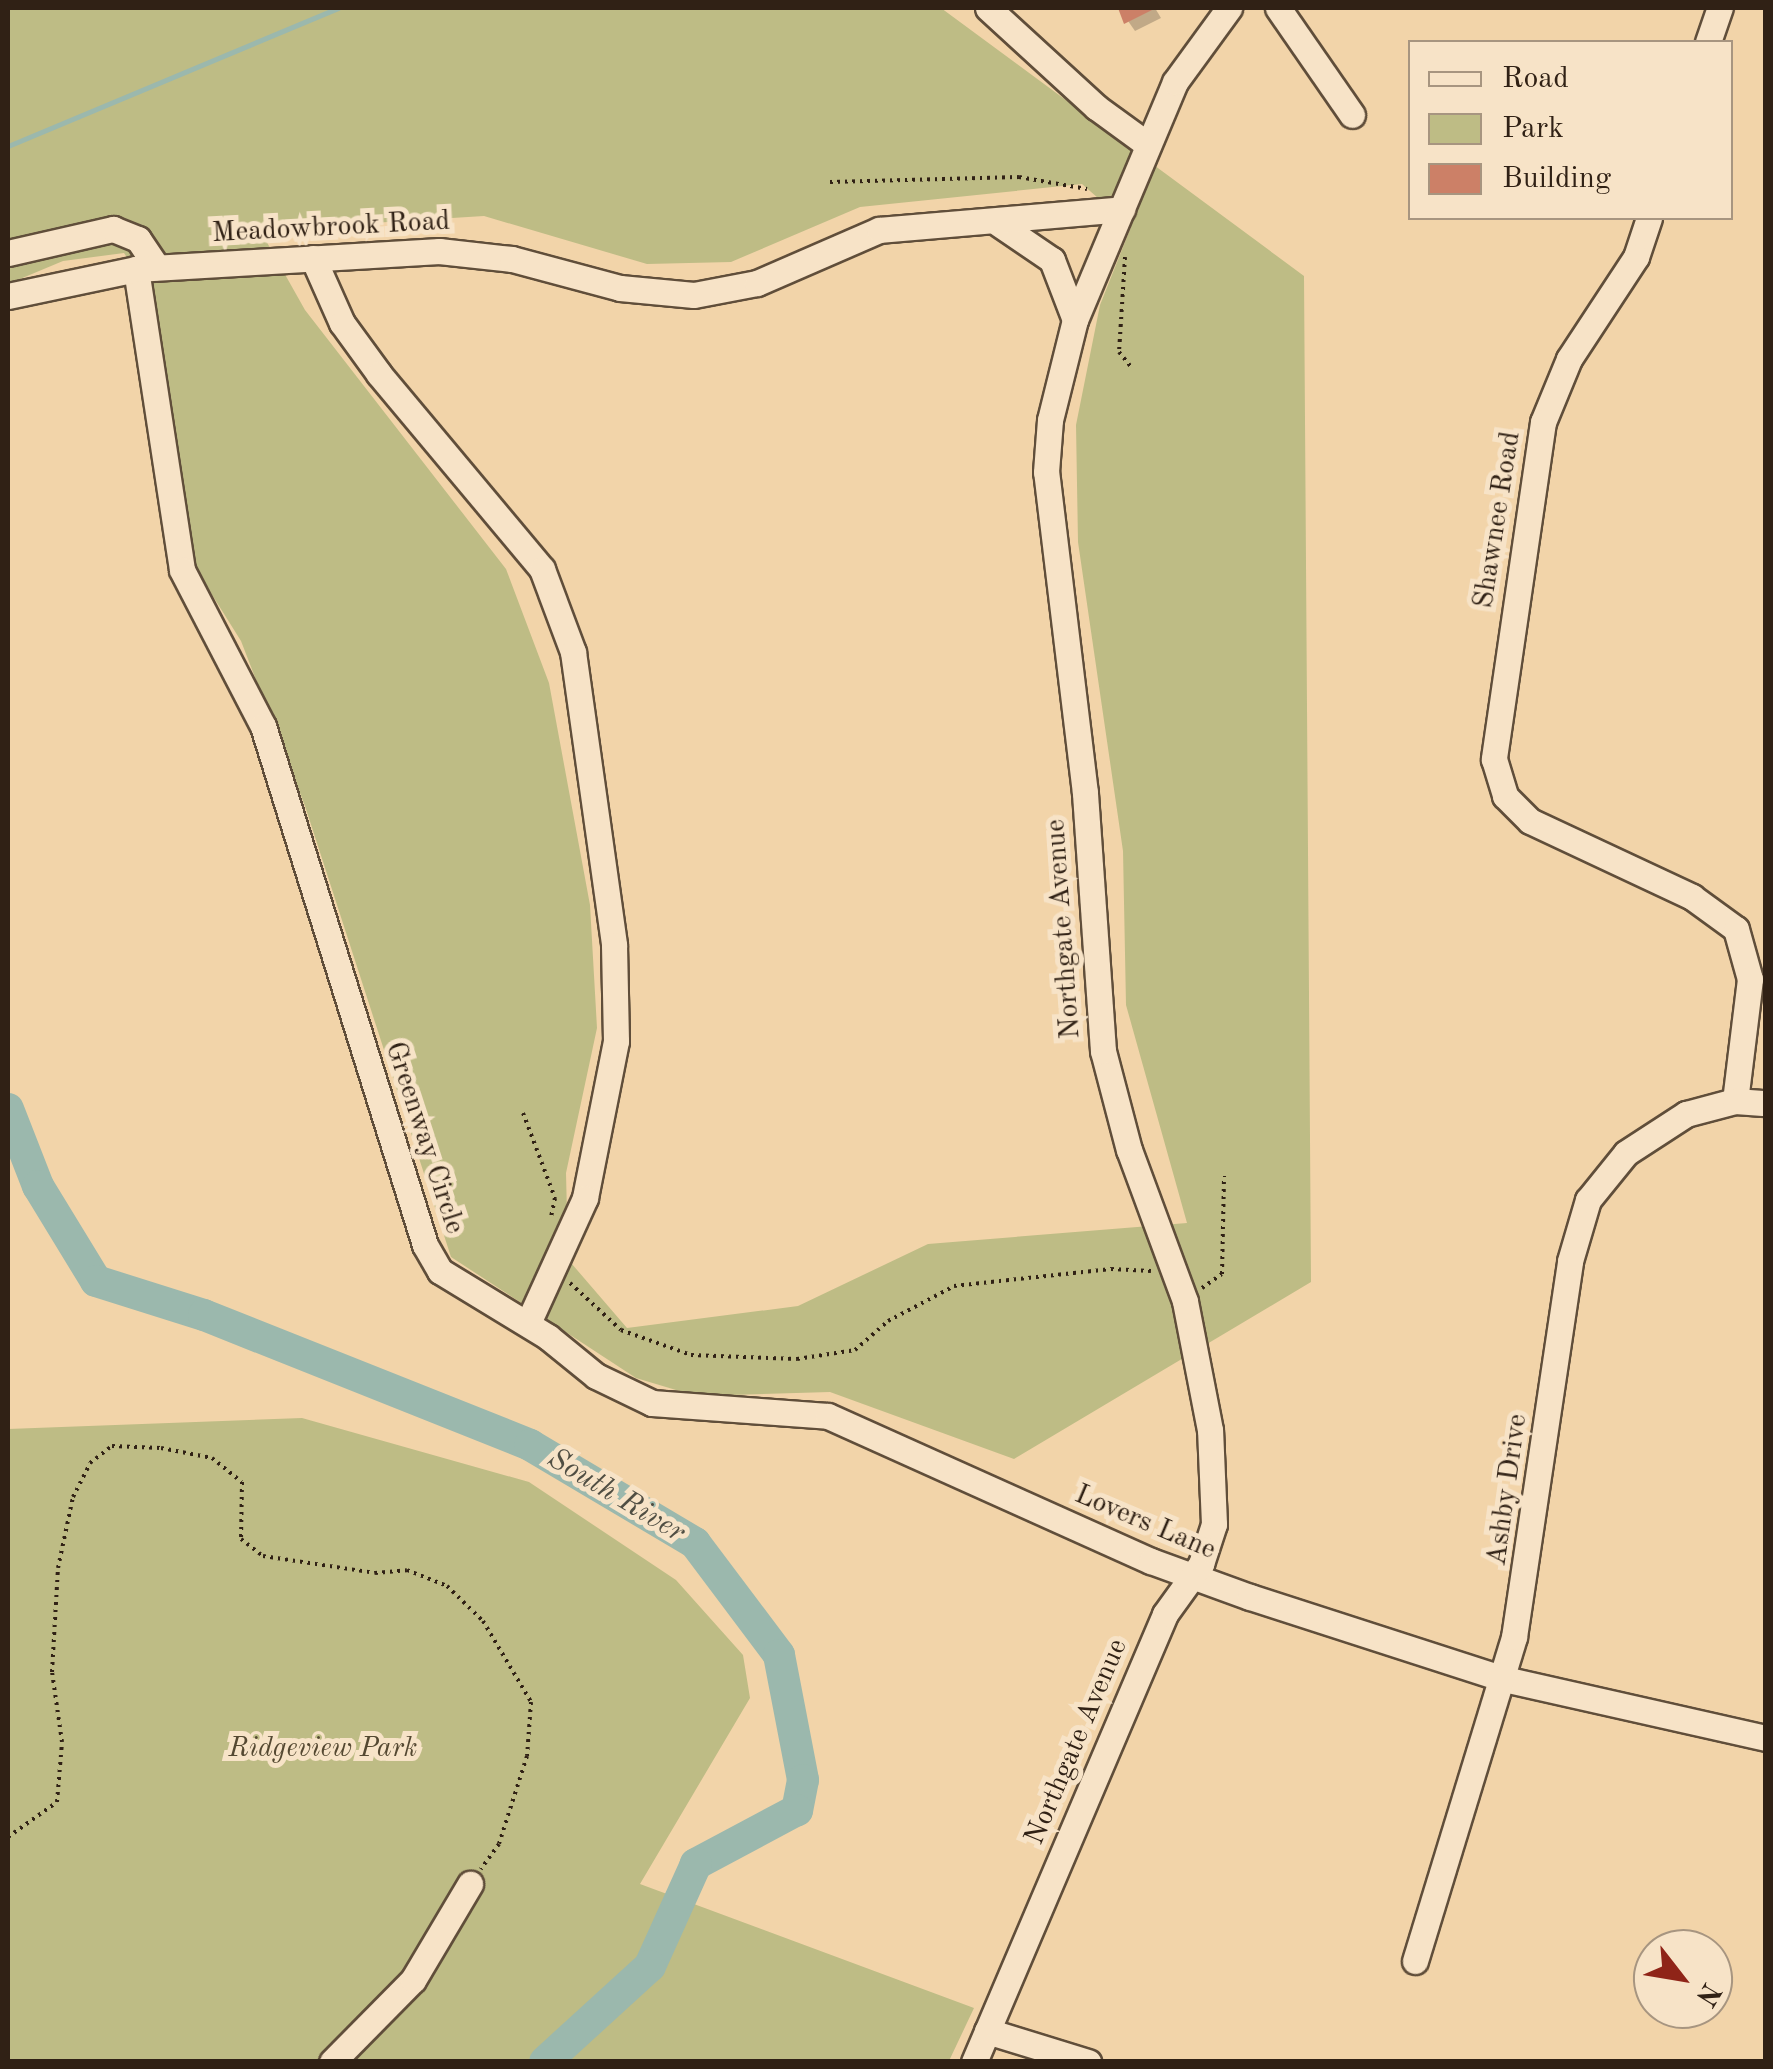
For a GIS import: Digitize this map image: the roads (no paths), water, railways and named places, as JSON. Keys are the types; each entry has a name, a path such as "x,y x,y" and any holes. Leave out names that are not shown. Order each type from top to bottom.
{"street":[{"path":"988,8 1096,107 1147,144"},
{"name":"Northgate Avenue","path":"974,2062 1166,1614 1193,1576 1211,1541 1214,1493 1201,1372 1178,1278 1113,1097 1094,992 1085,793 1046,502 1050,420 1075,320 1147,144 1190,54 1229,8"},
{"path":"1278,8 1352,115"},
{"path":"1709,40 1720,8"},
{"name":"Meadowbrook Road","path":"8,296 146,268 475,252 620,288 694,295 757,283 879,230 1122,209"},
{"name":"Shawnee Road","path":"1648,220 1622,284 1554,390 1533,483 1494,758 1504,796 1550,833 1692,897 1736,929 1750,979 1735,1101"},
{"path":"994,221 1052,260 1075,320"},
{"path":"8,253 113,229 138,238 146,268"},
{"path":"313,258 342,323 379,374 542,569 570,637 618,993 608,1108 585,1198 556,1271 528,1324"},
{"name":"Greenway Circle","path":"146,268 182,570 264,726 425,1245 454,1284 528,1324"},
{"name":"Ashby Drive","path":"1416,1961 1504,1679 1534,1526 1570,1261 1588,1200 1601,1178 1655,1132 1686,1114 1735,1101 1766,1103"},
{"name":"Lovers Lane","path":"528,1324 596,1376 638,1397 672,1407 799,1410 863,1427 1193,1576 1504,1679 1766,1738"},
{"path":"332,2062 413,1980 470,1884"},
{"path":"987,2031 1088,2062"}],"waterway":[{"path":"8,146 338,8"},
{"name":"South River","path":"8,1109 38,1186 96,1281 204,1315 530,1445 695,1543 779,1655 803,1780 797,1810 696,1864 650,1966 545,2062"}],"park label":[{"name":"Ridgeview Park","path":"323,1749"}]}
